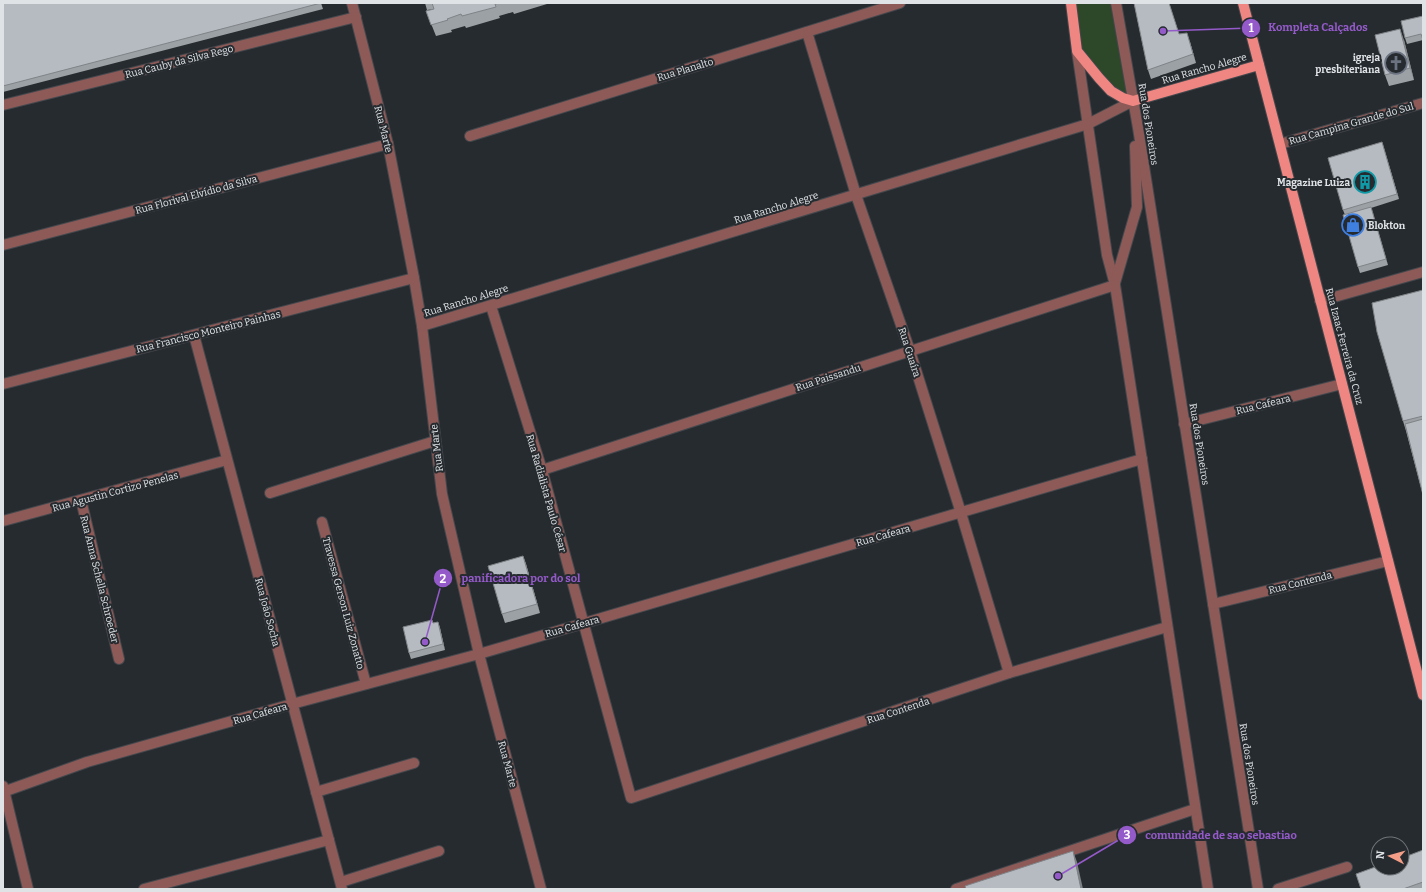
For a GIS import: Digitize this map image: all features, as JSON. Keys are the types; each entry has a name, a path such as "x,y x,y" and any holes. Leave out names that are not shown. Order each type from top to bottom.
{"main road":[{"path":"1071,3 1077,51 1111,91 1123,98 1133,101"},
{"name":"Rua Izaac Ferreira da Cruz","path":"1243,3 1388,561 1419,666 1423,695"},
{"name":"Rua Rancho Alegre","path":"1133,101 1259,65"}],"street":[{"name":"Rua Marte","path":"352,3 388,144 414,278 422,326 442,494 479,654 541,889"},
{"name":"Rua Planalto","path":"470,136 900,3"},
{"name":"Rua dos Pioneiros","path":"1116,3 1133,101 1258,889"},
{"name":"Rua Cauby da Silva Rego","path":"3,105 356,17"},
{"name":"Rua Guaíra","path":"807,32 856,196 910,351 961,513 1008,673"},
{"path":"1077,51 1107,255 1115,285 1208,889"},
{"path":"1115,285 1137,207 1133,101"},
{"name":"Rua Rancho Alegre","path":"422,326 856,196 1088,124 1133,101"},
{"name":"Rua Campina Grande do Sul","path":"1280,144 1423,103"},
{"name":"Rua Florival Elvídio da Silva","path":"3,245 388,144"},
{"path":"1320,301 1423,272"},
{"name":"Rua Francisco Monteiro Painhas","path":"3,384 414,278"},
{"name":"Rua Paissandu","path":"542,470 1115,285"},
{"name":"Rua Radialista Paulo César","path":"491,306 542,470 631,798"},
{"name":"Rua João Socha","path":"194,334 341,886"},
{"name":"Rua Cafeara","path":"1184,424 1342,384"},
{"path":"270,493 435,441"},
{"name":"Rua Cafeara","path":"3,789 87,762 292,704 479,654 1142,459"},
{"name":"Rua Agustin Cortizo Penelas","path":"3,522 227,460"},
{"name":"Rua Anna Schella Schroeder","path":"81,500 120,659"},
{"name":"Travessa Gerson Luiz Zonatto","path":"322,522 366,684"},
{"name":"Rua Contenda","path":"1213,604 1388,561"},
{"name":"Rua Contenda","path":"631,798 1008,673 1167,627"},
{"path":"316,792 414,762"},
{"path":"3,789 28,889"},
{"path":"956,889 1196,809"},
{"path":"144,889 180,884 329,840"},
{"path":"341,886 439,851"},
{"path":"1278,889 1347,867"}],"green space":[{"path":"1072,3 1116,3 1132,96 1121,94 1110,87 1078,49"}],"building":[{"path":"3,3 321,3 3,86"},
{"path":"432,3 500,3 495,4 496,7 462,16 461,14 431,25 426,11 434,9"},
{"path":"1134,3 1169,3 1179,34 1187,33 1193,54 1148,70"},
{"path":"1423,16 1423,40 1421,34 1405,38 1401,21"},
{"name":"igreja presbiteriana","path":"1400,29 1410,68 1385,75 1375,35"},
{"name":"Magazine Luiza","path":"1382,142 1397,194 1343,210 1328,158"},
{"path":"1371,207 1386,259 1358,267 1343,215"},
{"path":"1423,290 1423,416 1403,421 1377,332 1372,303"},
{"path":"1423,419 1423,495 1405,424"},
{"path":"523,556 537,604 502,614 488,566"},
{"path":"432,620 433,623 438,622 443,644 409,653 403,627"},
{"path":"1423,850 1423,882 1403,889 1361,889 1356,874 1370,869 1370,876 1410,876 1410,855"},
{"path":"1073,851 1081,889 966,889 965,886"}],"place":[{"name":"Kompleta Calçados","path":"1163,31"},
{"name":"igreja presbiteriana","path":"1396,63"},
{"name":"Magazine Luiza","path":"1365,182"},
{"name":"Blokton","path":"1353,225"},
{"name":"panificadora por do sol","path":"425,642"},
{"name":"comunidade de sao sebastiao","path":"1058,876"}]}
